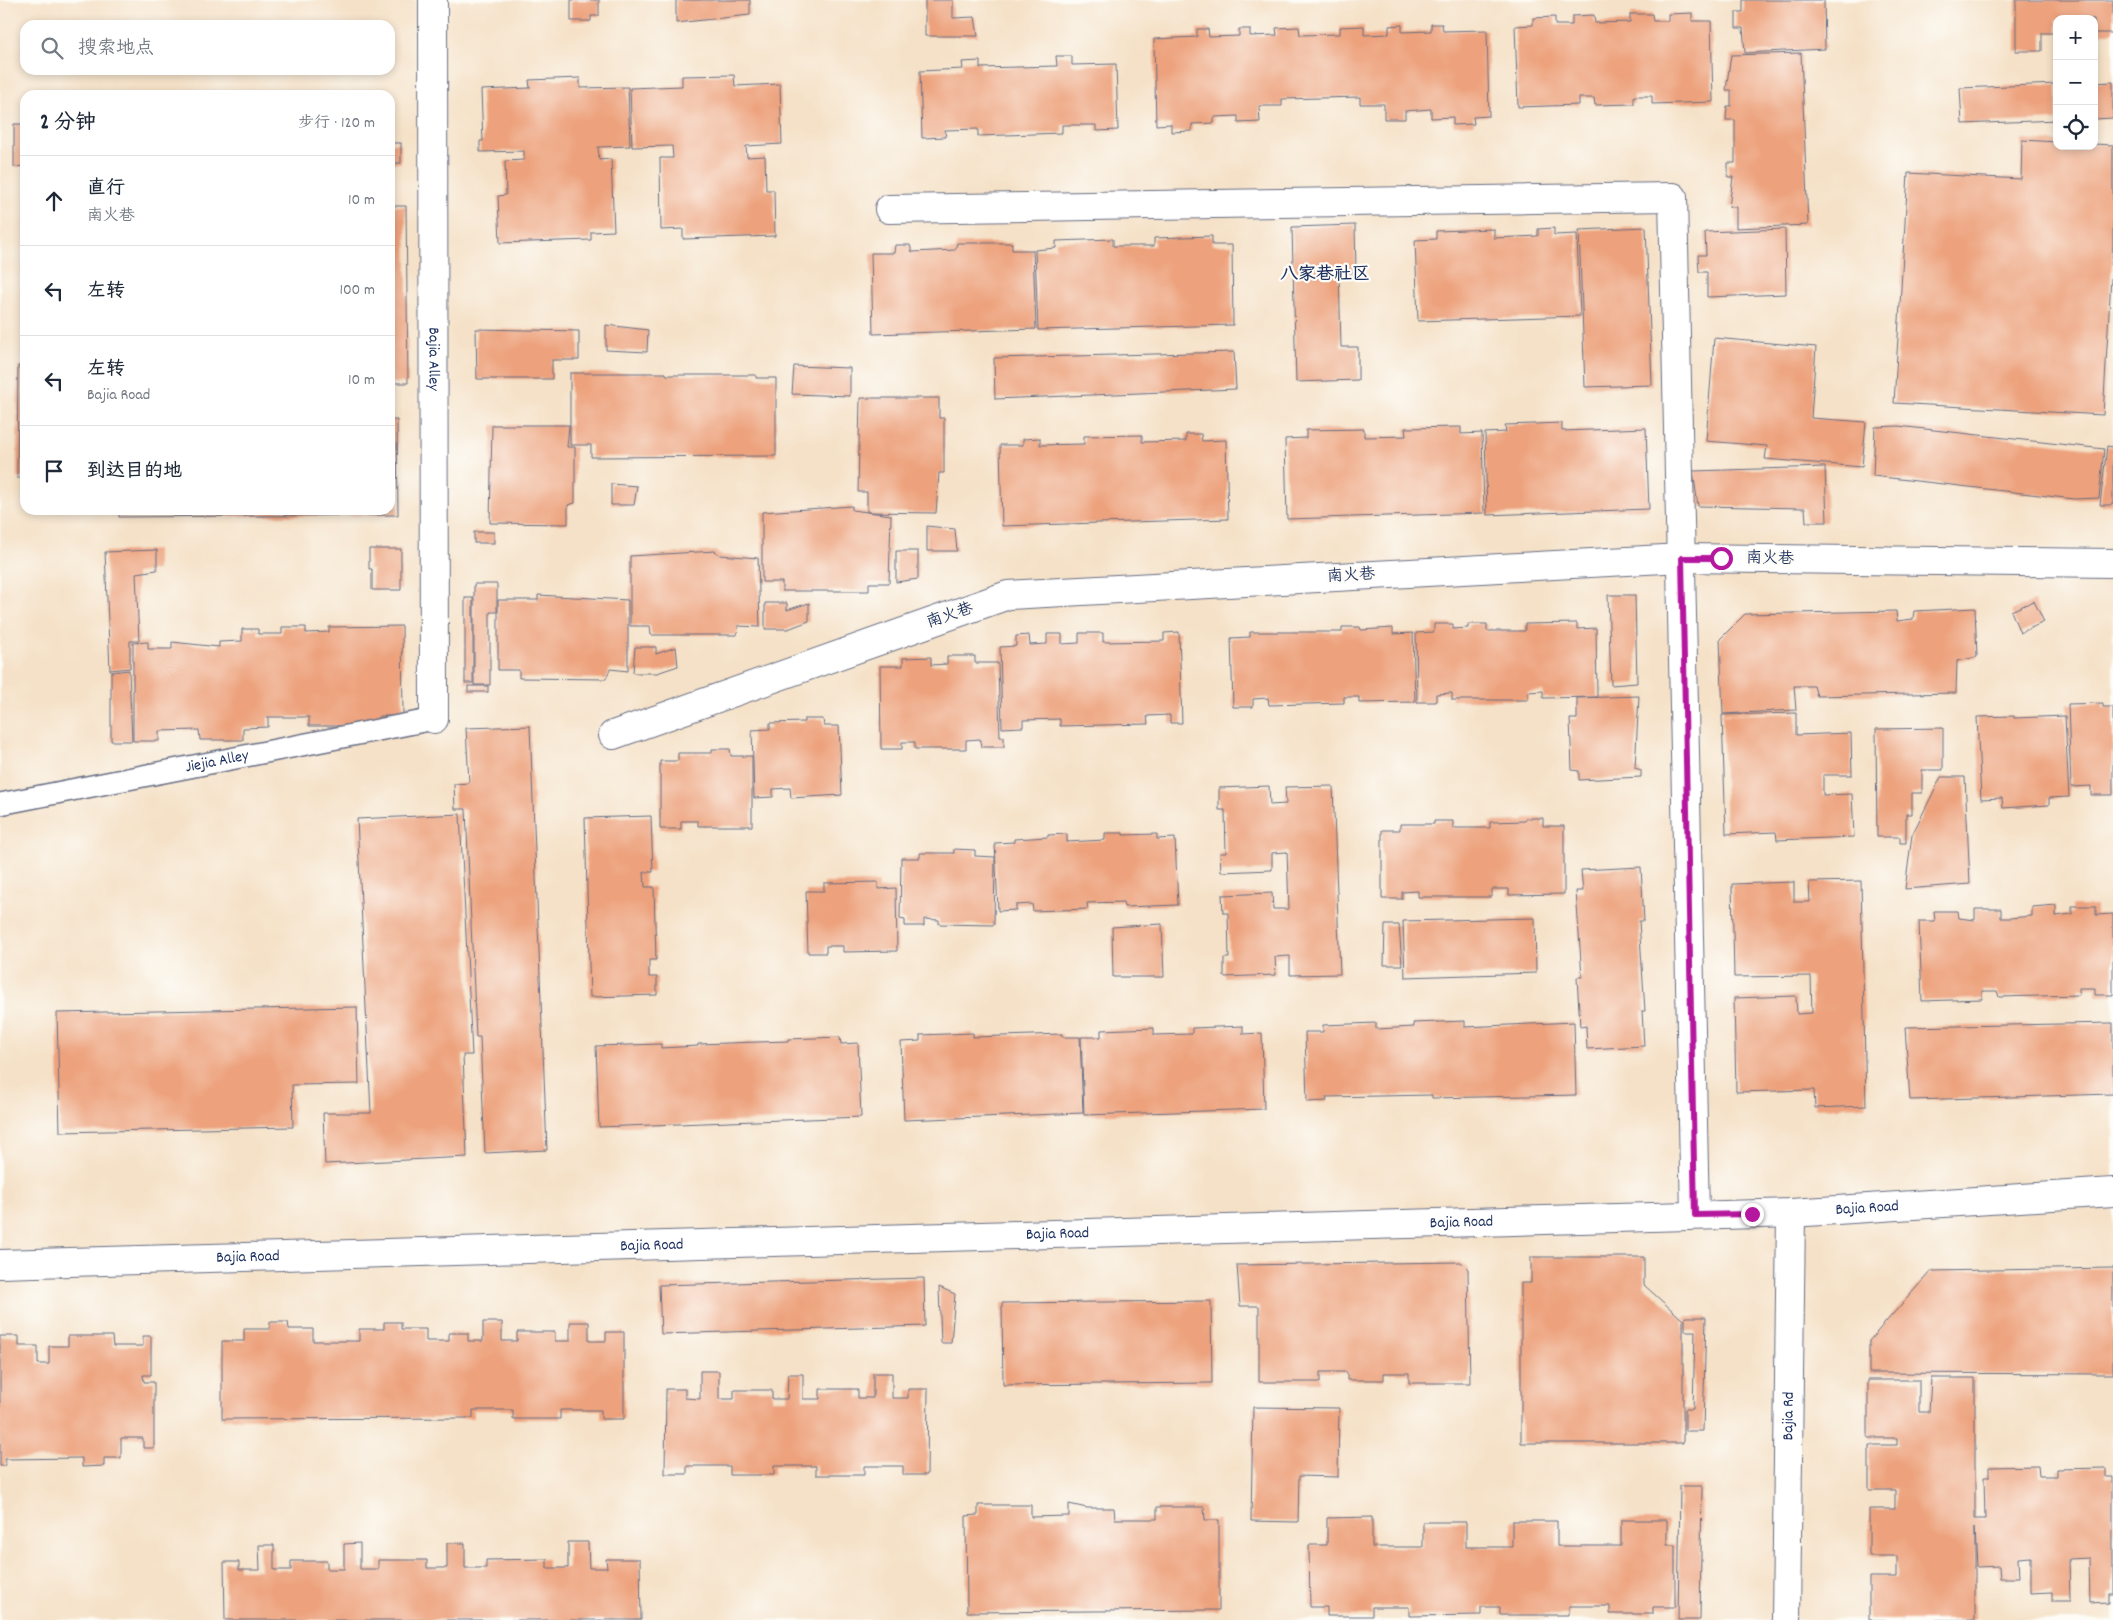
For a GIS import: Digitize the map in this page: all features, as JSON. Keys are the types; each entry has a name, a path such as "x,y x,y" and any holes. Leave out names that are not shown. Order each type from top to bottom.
{"street":[{"name":"Bajia Alley","path":"434,0 434,719"},
{"path":"889,209 1673,197 1695,1215"},
{"name":"南火巷","path":"613,735 1008,595 1682,558 2113,563"},
{"name":"Bajia Road","path":"0,1264 1791,1213 2113,1192"},
{"name":"Bajia Rd","path":"1786,1620 1791,1213"}],"lane":[{"name":"Jiejia Alley","path":"0,804 434,719"}],"building":[{"path":"571,0 599,0 599,16 591,16 591,21 571,21"},
{"path":"676,0 750,0 750,15 676,23"},
{"path":"925,0 953,0 953,18 975,17 978,36 925,36"},
{"path":"1743,0 1824,0 1825,49 1745,53 1743,28 1736,28 1736,12 1743,12"},
{"path":"2016,0 2113,0 2113,33 2098,33 2098,15 2053,15 2053,33 2042,33 2042,51 2016,51"},
{"path":"1692,13 1692,21 1711,21 1713,102 1652,104 1652,96 1634,96 1634,104 1595,105 1594,98 1579,98 1579,105 1518,107 1515,26 1533,25 1533,18 1555,17 1555,25 1572,25 1572,16 1594,15 1595,23 1630,22 1630,14 1652,14 1653,21 1668,21 1668,14"},
{"path":"1431,24 1442,24 1443,31 1487,30 1489,116 1473,117 1474,124 1453,125 1453,117 1431,118 1431,109 1405,111 1405,119 1384,119 1384,104 1360,104 1360,97 1282,99 1282,106 1259,106 1260,122 1238,123 1238,116 1214,117 1214,123 1192,124 1192,131 1171,132 1171,124 1156,125 1154,39 1197,37 1197,29 1208,29 1209,37 1239,36 1239,29 1250,29 1250,36 1277,35 1276,28 1299,27 1300,35 1340,34 1340,27 1364,26 1364,35 1389,34 1389,26 1402,25 1402,32 1431,31"},
{"path":"1801,53 1808,225 1736,228 1736,207 1729,207 1733,177 1728,177 1728,163 1735,163 1735,120 1726,120 1727,106 1731,106 1731,90 1726,90 1731,55"},
{"path":"1056,56 1072,56 1072,65 1116,64 1118,130 1096,131 1096,125 1062,125 1062,133 978,136 978,129 945,130 946,137 922,138 920,71 963,69 962,62 980,61 980,68 1057,66"},
{"path":"734,75 735,86 780,84 782,144 746,146 747,157 765,156 766,190 774,190 775,236 683,239 683,229 661,230 660,158 673,158 672,146 632,147 630,88 682,86 682,76"},
{"path":"580,78 580,88 628,87 630,146 598,147 599,160 611,159 614,231 591,232 591,240 500,243 498,196 506,195 505,161 524,160 524,151 480,152 480,141 483,141 481,90 530,88 529,80"},
{"path":"2113,82 2113,118 2098,119 2098,83"},
{"path":"2053,84 2053,120 1962,124 1960,88"},
{"path":"14,124 20,124 20,166 14,167"},
{"path":"2022,140 2053,142 2053,150 2098,150 2098,144 2113,145 2113,244 2103,415 1894,403 1908,173 2021,179"},
{"path":"395,143 401,143 401,163 395,163"},
{"path":"395,206 406,206 408,383 395,383"},
{"path":"1355,225 1356,272 1339,272 1341,347 1358,347 1358,380 1296,382 1292,227"},
{"path":"1646,227 1652,385 1585,387 1579,230"},
{"path":"1554,228 1554,235 1577,234 1580,316 1418,321 1415,240 1436,239 1436,231 1494,229 1494,238 1538,236 1538,229"},
{"path":"1785,229 1786,294 1707,297 1707,272 1699,272 1698,255 1706,255 1705,232"},
{"path":"1212,236 1212,245 1232,245 1233,325 1038,330 1035,250 1056,248 1056,241 1113,239 1113,246 1154,246 1154,238"},
{"path":"957,243 1012,243 1012,250 1033,250 1036,329 873,334 871,253 894,253 895,245 910,245 912,252 955,250"},
{"path":"606,325 648,330 647,352 606,350"},
{"path":"476,329 579,331 579,360 552,360 552,379 477,379"},
{"path":"1714,338 1816,347 1811,418 1866,422 1862,467 1765,459 1767,446 1706,441"},
{"path":"1234,352 1236,389 995,399 994,358"},
{"path":"18,366 20,366 20,478 17,478"},
{"path":"794,366 850,368 850,396 792,394"},
{"path":"570,373 756,375 756,378 776,378 776,456 591,457 591,445 570,445"},
{"path":"860,398 939,398 939,418 944,418 944,473 939,473 936,513 867,512 867,492 858,492"},
{"path":"395,420 397,420 398,515 119,517 119,515 395,515"},
{"path":"1562,423 1562,431 1646,428 1649,509 1487,515 1485,433 1506,432 1505,425"},
{"path":"492,425 569,425 567,447 575,447 575,503 568,505 568,524 490,523"},
{"path":"1898,426 2104,449 2099,498 2074,499 1873,476 1875,427"},
{"path":"1461,427 1461,434 1482,433 1484,513 1287,519 1285,439 1306,438 1306,430 1364,429 1364,437 1406,436 1405,428"},
{"path":"1186,434 1201,434 1202,441 1226,440 1228,519 1002,526 1000,445 1023,445 1023,439 1040,438 1040,445 1084,444 1084,436 1142,435 1142,442 1186,441"},
{"path":"2107,446 2113,447 2113,503 2110,505 2100,505"},
{"path":"1825,467 1827,522 1806,522 1805,508 1698,506 1693,471"},
{"path":"611,484 637,486 634,505 611,505"},
{"path":"852,506 852,510 891,515 889,583 869,583 869,591 782,591 782,582 762,582 762,512"},
{"path":"927,526 955,529 957,551 927,551"},
{"path":"474,532 494,532 494,543 474,543"},
{"path":"369,549 401,549 401,590 372,590 372,569 369,569"},
{"path":"157,550 157,570 136,573 139,641 130,641 130,668 110,670 105,552"},
{"path":"715,551 720,555 758,558 760,627 738,626 737,635 651,635 650,626 630,626 630,556"},
{"path":"896,551 918,551 918,579 896,582"},
{"path":"474,584 497,584 497,612 490,612 490,685 474,685"},
{"path":"538,595 628,600 628,671 610,669 606,679 519,678 519,670 498,670 498,600 538,600"},
{"path":"1608,595 1635,595 1637,683 1611,685"},
{"path":"465,598 473,598 473,683 465,683"},
{"path":"2034,601 2044,622 2020,633 2011,611"},
{"path":"765,603 787,603 787,610 809,603 809,621 788,629 765,629"},
{"path":"1975,608 1977,657 1957,661 1956,693 1817,696 1814,686 1794,686 1796,710 1723,714 1720,639 1745,614 1896,611 1897,621 1913,619 1914,611"},
{"path":"1577,623 1577,629 1596,628 1597,697 1543,698 1543,691 1528,692 1528,700 1452,700 1452,693 1436,694 1436,702 1417,702 1416,633 1434,632 1434,624 1453,624 1453,629 1468,628 1468,624 1487,624 1487,631 1525,631 1525,624"},
{"path":"402,626 403,716 379,716 379,726 309,726 309,717 268,717 268,727 243,728 243,740 200,740 199,730 159,731 159,741 133,741 133,643 148,642 148,649 172,649 172,642 219,647 219,642 242,641 242,629 258,629 258,634 282,634 282,627 306,627 306,633 329,632 329,627"},
{"path":"1342,627 1360,627 1361,630 1393,628 1393,634 1413,633 1415,702 1359,703 1359,697 1344,697 1344,703 1269,705 1268,698 1253,699 1253,707 1233,707 1231,638 1250,637 1250,632 1342,632"},
{"path":"1179,632 1182,723 1170,723 1170,715 1147,716 1148,724 1060,726 1060,719 1023,720 1023,727 1002,728 1000,647 1016,646 1016,636 1029,635 1030,645 1047,644 1047,634 1062,634 1062,644 1079,643 1079,633 1103,633 1103,642 1164,641 1164,633"},
{"path":"635,647 656,647 656,654 676,647 678,666 657,673 633,673"},
{"path":"947,656 975,656 975,663 998,663 1000,737 1004,737 1004,747 981,747 980,739 966,740 966,749 915,749 915,742 902,742 902,749 881,749 880,666 903,666 903,658 931,657 931,665 947,664"},
{"path":"129,670 132,741 111,741 111,672"},
{"path":"468,686 488,686 488,692 468,692"},
{"path":"1639,696 1635,768 1641,770 1641,777 1579,780 1579,771 1572,770 1570,719 1577,719 1577,698"},
{"path":"2103,703 2103,707 2113,707 2113,795 2091,795 2091,786 2071,787 2068,704"},
{"path":"1796,713 1796,735 1851,733 1852,775 1823,775 1823,795 1852,794 1854,837 1777,840 1776,832 1726,834 1722,715"},
{"path":"2014,716 2014,718 2065,716 2069,797 2049,798 2049,805 2003,808 2002,798 1981,799 1977,717"},
{"path":"804,719 823,719 824,726 839,726 842,795 791,798 790,788 773,789 773,797 754,798 752,730 770,729 770,723 804,722"},
{"path":"530,726 547,1150 485,1153 480,1037 476,1037 466,809 455,809 454,784 469,783 466,728"},
{"path":"1943,728 1943,770 1922,770 1922,793 1912,793 1912,814 1906,814 1906,843 1900,843 1900,837 1877,837 1876,729"},
{"path":"712,749 730,749 731,756 752,756 752,826 698,826 698,821 681,821 681,829 660,829 660,761 678,761 678,753 712,753"},
{"path":"1941,777 1965,777 1970,884 1905,889 1912,835"},
{"path":"1269,786 1270,805 1286,804 1285,787 1333,786 1340,974 1290,975 1290,956 1275,957 1276,975 1224,977 1224,958 1229,958 1228,913 1223,913 1222,895 1272,893 1273,909 1289,909 1287,852 1272,853 1272,870 1221,872 1220,853 1226,853 1225,810 1219,810 1219,788"},
{"path":"460,814 472,1055 463,1055 467,1157 325,1164 323,1113 371,1113 357,819"},
{"path":"651,816 653,872 644,872 645,887 654,887 656,960 649,960 649,977 657,977 657,995 590,997 585,818"},
{"path":"1525,818 1543,818 1543,826 1564,826 1564,894 1509,895 1509,889 1492,889 1492,897 1418,897 1418,891 1402,892 1402,899 1382,899 1382,830 1400,830 1400,824 1434,824 1434,821 1453,821 1453,828 1490,828 1490,822 1525,821"},
{"path":"1105,833 1123,833 1123,835 1157,834 1157,839 1175,838 1178,905 1124,907 1123,902 1087,903 1088,909 1033,911 1032,904 1016,905 1016,910 998,911 995,843 1014,842 1014,839 1067,834 1067,842 1105,840"},
{"path":"954,849 975,850 975,856 995,857 994,925 939,924 939,920 924,919 924,926 905,926 905,920 900,919 901,858 920,858 920,853 954,853"},
{"path":"1641,867 1644,921 1639,921 1645,1011 1642,1011 1644,1046 1587,1049 1586,1026 1580,1027 1577,977 1582,977 1576,891 1583,891 1581,870"},
{"path":"1861,881 1866,1106 1815,1108 1814,1090 1736,1092 1734,998 1796,996 1797,1014 1812,1013 1811,976 1734,977 1732,884 1794,882 1794,902 1810,902 1809,882"},
{"path":"878,882 878,889 896,888 897,951 843,952 843,946 826,946 826,953 808,953 806,891 824,891 824,883"},
{"path":"2056,905 2056,916 2072,914 2072,906 2096,906 2096,915 2113,914 2113,995 2095,995 2095,988 2079,988 2079,995 1999,997 1997,991 1982,991 1982,999 1922,1001 1919,921 1935,921 1934,911 1958,911 1959,918 1975,920 1975,909 2001,909 2001,918 2010,918 2032,916 2032,907"},
{"path":"1535,918 1536,973 1405,977 1403,921"},
{"path":"1162,924 1164,977 1113,977 1112,927"},
{"path":"1385,925 1399,925 1402,965 1384,965"},
{"path":"357,1007 359,1084 292,1085 293,1127 60,1132 57,1013"},
{"path":"1465,1021 1465,1027 1574,1022 1576,1095 1432,1098 1432,1095 1326,1097 1327,1101 1307,1102 1305,1032 1323,1032 1323,1025 1376,1023 1376,1029 1414,1027 1413,1023"},
{"path":"2113,1023 2113,1094 1910,1100 1905,1027"},
{"path":"1243,1026 1243,1034 1262,1033 1264,1109 1084,1115 1081,1037 1101,1037 1101,1030 1154,1028 1154,1035 1192,1034 1192,1028"},
{"path":"973,1033 973,1037 1062,1034 1062,1037 1080,1037 1083,1113 904,1120 901,1042 920,1041 920,1035"},
{"path":"840,1037 841,1044 858,1043 861,1117 599,1127 596,1046 661,1044 661,1048 698,1046 698,1044"},
{"path":"1531,1257 1644,1257 1644,1285 1683,1320 1683,1443 1521,1443 1521,1283 1531,1283"},
{"path":"1461,1262 1468,1269 1470,1383 1409,1383 1409,1373 1384,1373 1384,1380 1347,1380 1347,1372 1320,1372 1320,1382 1259,1382 1259,1306 1240,1306 1237,1265"},
{"path":"2113,1268 2113,1374 1869,1373 1869,1341 1931,1271"},
{"path":"924,1278 925,1326 661,1334 659,1285"},
{"path":"939,1287 955,1294 951,1343 941,1343"},
{"path":"1211,1301 1212,1383 1003,1385 1002,1303"},
{"path":"1685,1317 1706,1317 1703,1431 1685,1431 1685,1409 1693,1409 1695,1331 1685,1331"},
{"path":"270,1322 288,1322 289,1329 313,1329 313,1341 359,1341 359,1329 384,1329 384,1322 401,1322 401,1329 426,1329 426,1341 449,1341 449,1333 468,1333 468,1341 483,1341 483,1322 502,1322 502,1341 517,1341 517,1332 555,1332 555,1341 570,1341 570,1322 589,1322 589,1341 606,1341 606,1332 624,1332 624,1419 601,1419 601,1410 560,1410 560,1419 513,1419 513,1410 473,1410 473,1418 222,1419 222,1341 244,1341 244,1329 270,1329"},
{"path":"0,1336 19,1336 19,1346 38,1346 38,1364 49,1364 49,1346 68,1346 68,1336 112,1336 113,1346 143,1346 143,1336 151,1336 151,1375 143,1375 144,1382 154,1382 154,1448 143,1448 143,1438 121,1438 121,1458 104,1458 104,1466 82,1467 82,1458 5,1459 5,1466 0,1466"},
{"path":"700,1371 719,1371 719,1399 734,1399 734,1390 772,1390 772,1399 787,1399 788,1374 803,1374 803,1399 820,1399 820,1389 858,1389 858,1398 873,1398 873,1373 892,1373 892,1398 908,1398 908,1389 928,1389 927,1475 903,1475 903,1466 864,1466 864,1475 816,1475 816,1466 774,1466 774,1475 730,1475 730,1466 687,1466 687,1474 665,1474 666,1389 685,1389 685,1398 700,1399"},
{"path":"1931,1378 1975,1378 1975,1519 1985,1519 1984,1477 1989,1477 1989,1467 2038,1466 2039,1476 2057,1476 2057,1469 2106,1468 2106,1477 2113,1477 2113,1593 2109,1593 2109,1602 2090,1603 2089,1558 2069,1559 2070,1602 2052,1602 2052,1592 2031,1593 2031,1557 2018,1558 2019,1578 2000,1578 1999,1566 1977,1567 1975,1527 1975,1620 1869,1620 1869,1577 1897,1577 1897,1556 1869,1556 1869,1509 1895,1509 1895,1490 1869,1490 1869,1445 1897,1445 1897,1438 1868,1438 1868,1380 1919,1380 1919,1412 1929,1412"},
{"path":"1253,1407 1339,1408 1338,1477 1299,1476 1298,1522 1251,1521"},
{"path":"1680,1486 1702,1486 1700,1620 1678,1620"},
{"path":"1069,1504 1087,1508 1114,1508 1115,1519 1157,1519 1157,1507 1204,1507 1205,1520 1219,1520 1219,1610 967,1612 966,1516 978,1515 978,1505 1031,1505 1031,1517 1069,1516"},
{"path":"1372,1517 1372,1547 1423,1547 1423,1522 1466,1522 1466,1547 1512,1547 1512,1521 1557,1521 1557,1546 1621,1546 1621,1520 1667,1520 1667,1545 1675,1545 1675,1607 1653,1607 1653,1614 1610,1614 1610,1606 1569,1606 1569,1615 1500,1615 1500,1607 1481,1607 1481,1615 1409,1616 1409,1607 1372,1607 1372,1616 1327,1616 1327,1607 1310,1607 1309,1545 1327,1545 1327,1518"},
{"path":"568,1542 588,1542 589,1568 607,1568 606,1559 640,1559 641,1620 225,1620 224,1562 239,1562 239,1570 260,1570 259,1545 274,1545 274,1570 291,1570 291,1561 327,1561 327,1569 344,1569 344,1544 360,1543 360,1569 378,1569 378,1560 427,1560 427,1568 447,1568 447,1543 465,1543 465,1568 486,1568 486,1560 547,1559 547,1568 568,1568"}],"district":[{"name":"八家巷社区","path":"1325,275"}],"route":[{"path":"1721,558 1682,558 1695,1215 1752,1214"}]}
